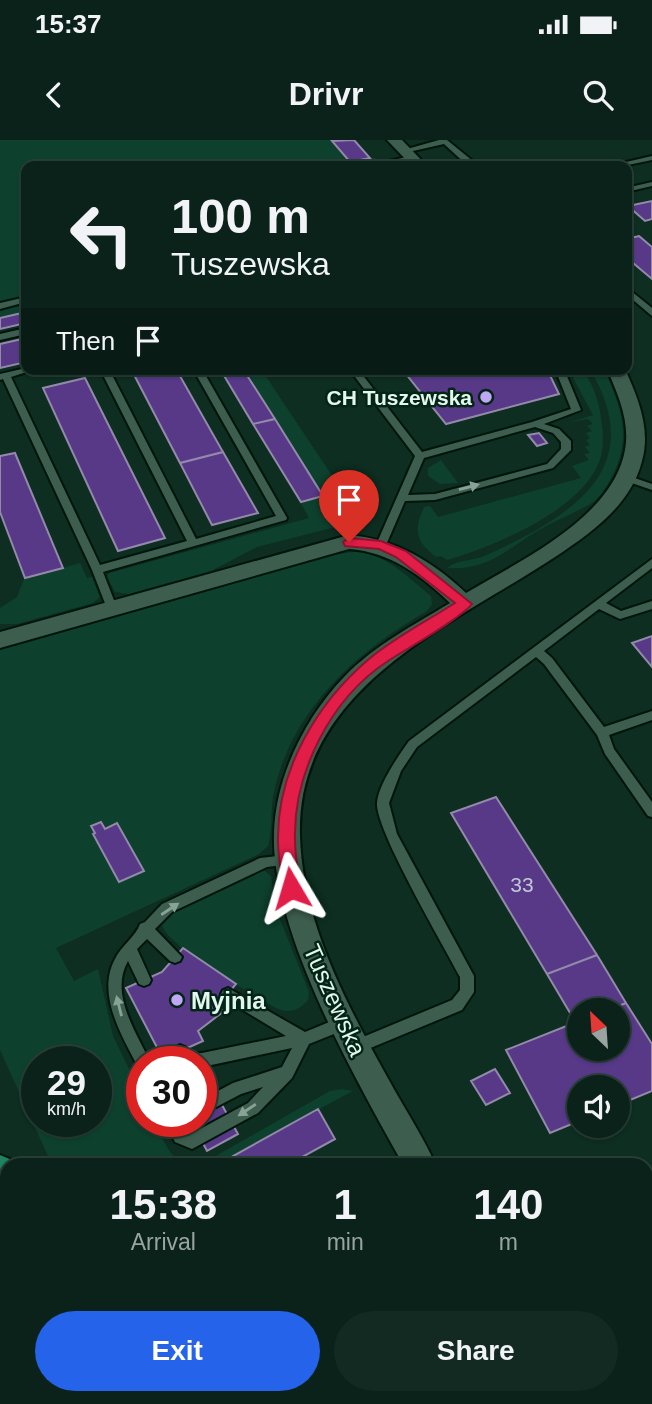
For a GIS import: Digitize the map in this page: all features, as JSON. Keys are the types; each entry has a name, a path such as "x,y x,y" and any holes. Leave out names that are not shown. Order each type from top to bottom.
{"street":[{"name":"Tuszewska","path":"417,1158 350,1035 299,917 287,860 287,814 291,793 304,755 335,703 377,661 576,534 609,507 629,479 645,421 619,375"},
{"path":"0,640 339,544 363,542 381,545 401,554 464,604"}],"lane":[{"path":"388,161 444,141 467,161"},
{"path":"632,162 652,158"},
{"path":"632,189 652,184"},
{"path":"632,295 652,313"},
{"path":"0,306 21,301"},
{"path":"0,337 21,332"},
{"path":"21,372 3,376 97,570 112,607"},
{"path":"107,375 193,543"},
{"path":"97,570 282,518 200,375"},
{"path":"358,375 420,456"},
{"path":"420,456 535,425 576,410 561,375"},
{"path":"402,498 435,496 550,466 566,450 566,441 556,431 535,425"},
{"path":"381,545 420,456"},
{"path":"629,479 652,487"},
{"path":"217,1057 304,1039 350,1035 457,1005 467,992 467,976 391,834 383,803 396,769 413,744 652,563"},
{"path":"599,604 620,615 652,605"},
{"path":"536,650 548,661 602,733 610,751 652,811"},
{"path":"602,733 652,715"},
{"path":"135,1046 123,1023 116,996 116,971 145,928 167,908 265,862 287,860"},
{"path":"145,928 175,957"},
{"path":"129,948 144,980"},
{"path":"228,993 304,1039"},
{"path":"217,1128 253,1108 287,1073 304,1039"},
{"path":"217,1099 238,1088 287,1073"},
{"path":"180,1137 192,1142 201,1137"}],"green space":[{"path":"0,140 354,140 370,158 378,161 21,161 21,313 0,318"},
{"path":"249,375 265,375 347,498 366,493 367,506 355,519 343,525 257,547 211,571 129,594 115,592 107,577 109,573 309,518 300,502 322,496"},
{"path":"586,375 599,405 603,442 601,456 592,475 578,493 536,523 467,554 447,560 441,556 436,557 424,546 418,535 418,522 424,507 430,506 438,517 581,478 572,466 589,460 584,454 590,453 585,447 590,445 586,440 590,438 586,433 592,431 587,426 593,424 588,419 571,422 593,415 572,376"},
{"path":"593,375 606,375 623,426 621,454 609,482 597,499 539,530 496,558 474,566 447,568 487,555 547,524 572,506 592,486 606,462 611,436 606,405"},
{"path":"441,460 458,483 440,484 428,476 428,468"},
{"path":"360,551 370,554 407,575 431,596 432,604 427,611 352,664 312,709 283,762 274,792 268,846 259,854 56,948 74,981 98,969 113,1036 126,1062 126,1137 162,1137 176,1158 49,1158 39,1137 112,1137 112,1046 21,1046 21,1096 0,1050 0,649 338,554"},
{"path":"80,563 87,578 92,577 100,597 93,603 17,624 0,624 0,608 17,597 24,579"},
{"path":"264,870 271,876 275,907 309,992 308,1000 292,1011 274,1007 211,969 178,944 162,925 172,913"},
{"path":"330,1091 353,1091 227,1158 212,1158"}],"building":[{"path":"354,140 370,158 349,161 332,141"},
{"path":"652,201 652,219 645,221 632,210 632,205"},
{"path":"639,236 652,247 652,279 632,262 632,238"},
{"path":"21,313 21,324 0,329 0,318"},
{"path":"21,339 21,363 0,368 0,344"},
{"path":"134,375 179,375 223,452 180,463"},
{"path":"224,375 247,375 275,419 253,424"},
{"name":"CH Tuszewska","path":"407,375 550,375 559,394 446,424"},
{"path":"85,378 165,538 118,551 43,388"},
{"path":"275,419 323,496 301,502 253,424"},
{"path":"539,433 547,443 537,446 528,435"},
{"path":"223,452 258,513 212,525 180,463"},
{"path":"15,453 63,568 25,578 0,512 0,456"},
{"path":"652,636 652,667 632,643"},
{"path":"496,797 597,955 547,974 451,813"},
{"path":"101,822 105,829 117,823 144,871 119,882 93,834 95,833 91,826"},
{"name":"Myjnia","path":"183,948 236,984 217,1007 224,1011 198,1031 203,1041 192,1046 156,1046 126,988 162,972"},
{"path":"597,955 623,998 567,998 567,1008 547,974"},
{"path":"630,1009 652,1044 652,1091 630,1100 630,1075 567,1075 567,1126 550,1133 506,1050 567,1026 567,1061 630,1061"},
{"path":"495,1069 510,1093 486,1105 471,1081"},
{"path":"217,1096 238,1134 207,1151 200,1137 217,1137"},
{"path":"318,1109 335,1139 301,1158 229,1158"}],"place":[{"name":"CH Tuszewska","path":"486,397"},
{"name":"Myjnia","path":"177,1000"}],"route":[{"path":"291,888 287,860 287,814 298,770 322,722 344,691 377,661 464,604 401,554 381,545 349,542"}]}
